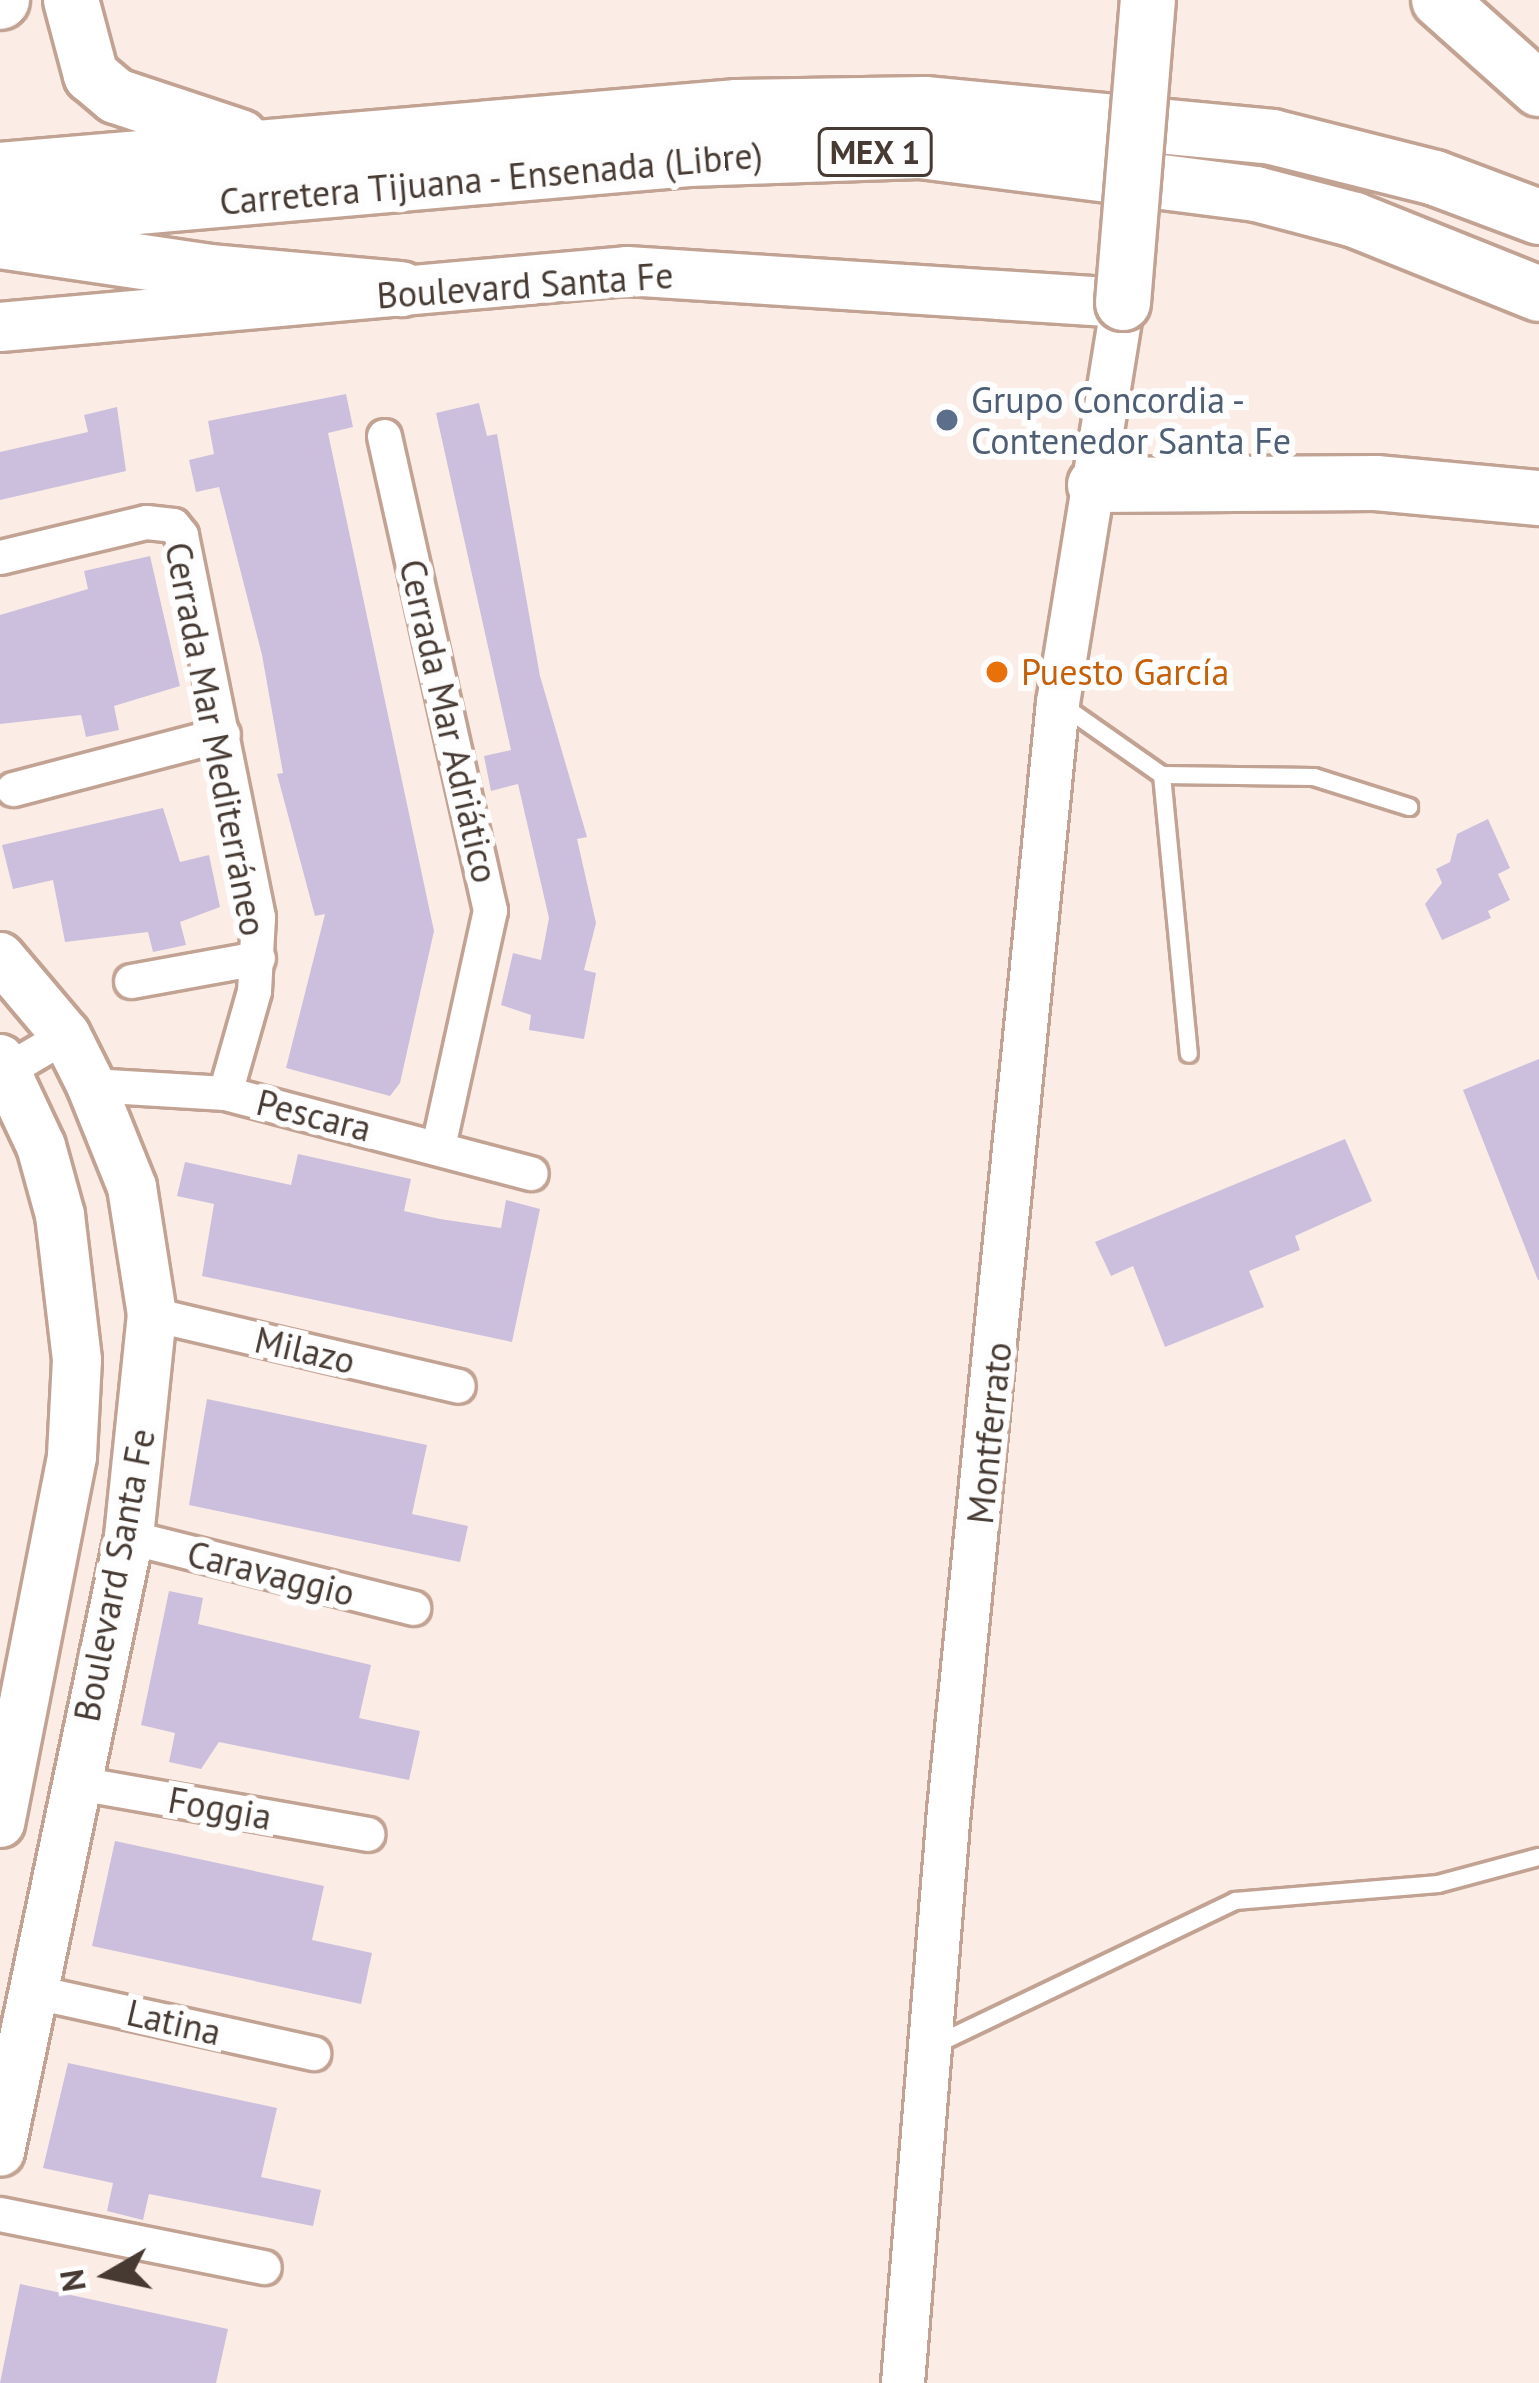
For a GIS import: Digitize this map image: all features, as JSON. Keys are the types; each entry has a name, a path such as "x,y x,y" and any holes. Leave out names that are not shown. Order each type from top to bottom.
{"main road":[{"path":"71,0 92,75 116,96 194,127 283,147"},
{"path":"1123,303 1148,0"},
{"path":"1438,0 1539,89"},
{"name":"Carretera Tijuana - Ensenada (Libre)","path":"0,170 737,107 925,104 1272,137 1435,178 1539,217"},
{"name":"Carretera Tijuana - Ensenada (Libre)","path":"0,219 688,158 920,152 1256,194 1354,220 1539,295"},
{"path":"0,241 209,272 401,289"},
{"name":"Boulevard Santa Fe","path":"0,327 304,305 401,289 627,271 1123,303"},
{"path":"1095,485 1376,483 1539,498"},
{"name":"Boulevard Santa Fe","path":"0,957 66,1035 91,1085 132,1187 152,1314 129,1537 73,1782 0,2152"},
{"name":"Boulevard Santa Fe","path":"0,1822 72,1457 77,1360 60,1215 3,1068"}],"street":[{"name":"Montferrato","path":"903,2383 930,2048 1058,703 1123,303"},
{"name":"Cerrada Mar Adriático","path":"384,436 490,910 438,1147"},
{"name":"Cerrada Mar Mediterráneo","path":"0,557 146,522 173,525 223,734 258,958 225,1093"},
{"path":"13,789 223,734"},
{"path":"131,981 258,958"},
{"path":"3,1068 66,1035"},
{"name":"Pescara","path":"91,1085 225,1093 532,1173"},
{"name":"Milazo","path":"152,1314 458,1386"},
{"name":"Caravaggio","path":"129,1537 413,1608"},
{"name":"Foggia","path":"73,1782 367,1834"},
{"name":"Latina","path":"35,1992 313,2053"},
{"path":"0,2215 264,2267"}],"lane":[{"path":"1058,703 1162,775 1314,777 1409,807"},
{"path":"1162,775 1189,1054"},
{"path":"930,2048 1235,1901 1438,1884 1539,1857"}],"building":[{"path":"346,394 353,427 328,433 434,931 400,1083 390,1096 286,1068 325,914 315,916 277,774 283,773 262,655 219,487 196,492 189,460 214,454 208,421"},
{"path":"479,403 487,436 497,434 540,676 587,837 577,839 596,923 584,970 596,973 584,1039 529,1030 531,1015 501,1005 513,953 541,960 549,918 518,784 491,791 484,756 511,750 436,413"},
{"path":"117,407 126,471 0,500 0,452 88,432 84,415"},
{"path":"150,556 180,686 114,706 119,730 86,737 81,715 0,724 0,615 88,589 84,571"},
{"path":"163,808 180,862 209,855 220,907 180,922 186,945 153,952 148,932 65,942 53,880 13,889 2,845"},
{"path":"1488,819 1510,868 1498,874 1510,900 1488,911 1491,918 1442,940 1425,904 1442,883 1436,869 1450,862 1457,834"},
{"path":"1539,1059 1539,1280 1538,1280 1463,1090"},
{"path":"1345,1139 1372,1201 1295,1236 1300,1250 1249,1271 1264,1307 1165,1347 1133,1266 1111,1276 1095,1242"},
{"path":"298,1154 411,1179 404,1211 501,1228 506,1200 540,1209 512,1342 202,1276 214,1204 177,1196 185,1162 291,1185"},
{"path":"207,1399 427,1445 412,1514 468,1526 460,1562 189,1505"},
{"path":"169,1591 203,1598 198,1624 371,1665 359,1718 420,1731 409,1780 219,1742 201,1769 169,1762 175,1733 141,1725"},
{"path":"115,1841 324,1886 312,1940 372,1953 361,2004 92,1946"},
{"path":"68,2063 277,2108 261,2177 321,2190 313,2226 149,2194 143,2220 107,2211 113,2183 43,2168"},
{"path":"20,2284 228,2329 216,2383 0,2383"}],"place":[{"name":"Grupo Concordia - Contenedor Santa Fe","path":"947,420"},
{"name":"Puesto García","path":"997,672"}]}
